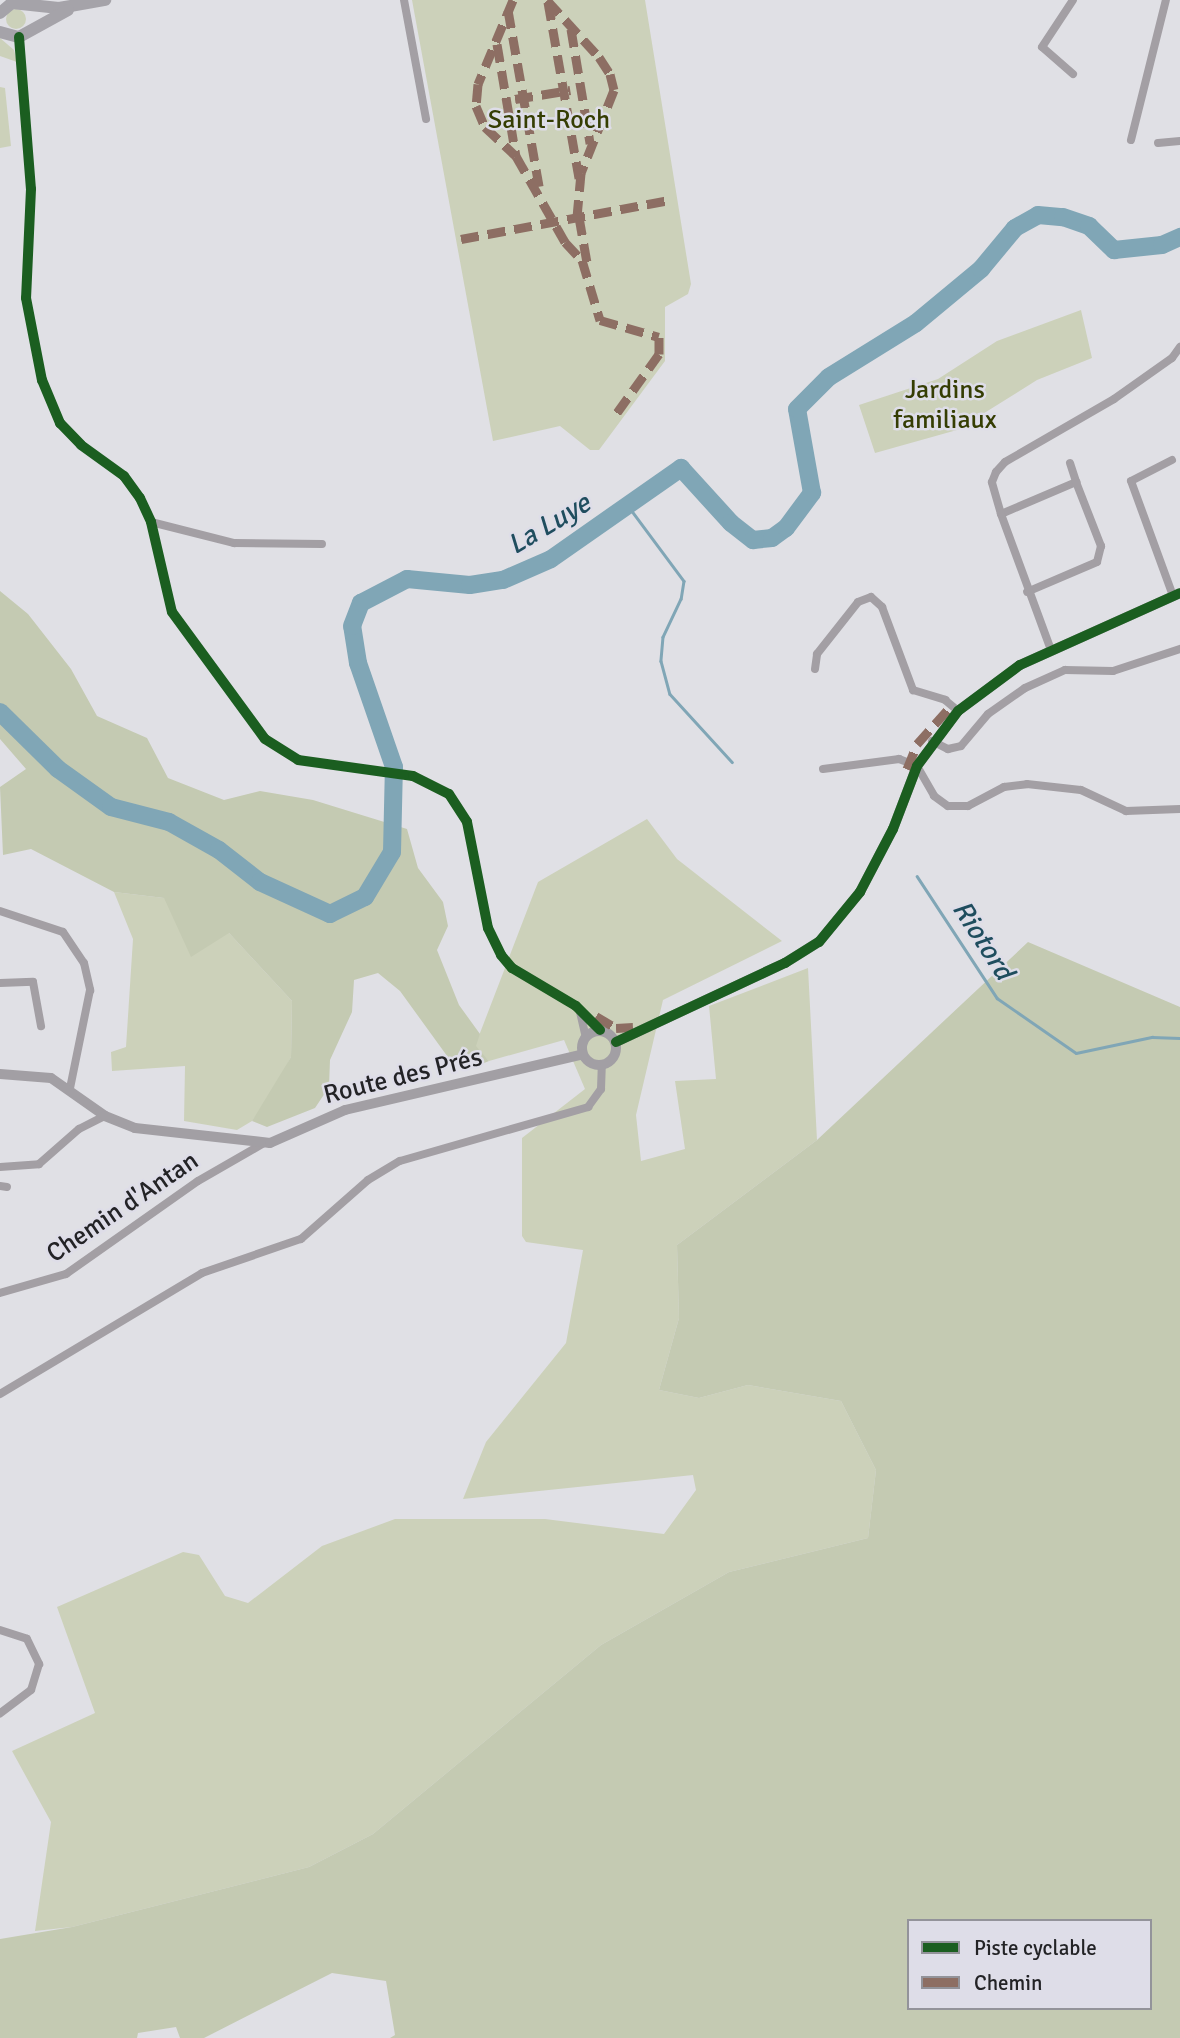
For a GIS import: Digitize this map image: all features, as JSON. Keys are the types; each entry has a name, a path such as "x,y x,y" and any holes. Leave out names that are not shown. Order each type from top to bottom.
{"main road":[{"path":"1,31 19,37 32,27 78,6 105,0"},
{"path":"12,4 78,6"},
{"path":"12,4 32,27"}],"street":[{"path":"404,0 426,120"},
{"path":"1073,0 1042,47 1073,74"},
{"path":"1131,140 1167,0"},
{"path":"19,37 31,189 24,286 42,380 60,423 81,446 124,476 151,522 172,612 265,739 298,760 414,776 449,794 467,822 488,928 500,955 512,968 576,1006 616,1042"},
{"path":"1158,143 1180,141"},
{"path":"1051,650 1027,592 992,482 1005,462 1115,400 1172,358 1180,347"},
{"path":"616,1042 785,963 820,942 847,910 879,858 917,766 932,741 958,711 992,682 1051,650 1176,594 1131,481 1172,460"},
{"path":"1027,592 1097,562 1102,555 1070,463"},
{"path":"1001,514 1076,482"},
{"path":"151,522 243,544 322,544"},
{"path":"815,669 817,654 858,602 871,597 882,607 913,690 945,701 958,711"},
{"path":"932,741 948,749 961,746 988,714 1025,688 1065,670 1113,671 1180,649"},
{"path":"823,769 886,758 917,766 934,796 948,806 968,806 1004,788 1027,784 1081,790 1126,811 1180,809"},
{"path":"0,911 62,932 83,963 90,990 70,1088"},
{"path":"0,983 33,982 41,1026"},
{"path":"576,1006 586,1037 583,1054 589,1062 603,1065"},
{"path":"586,1037 600,1030"},
{"path":"0,1394 202,1273 302,1239 368,1180 392,1165 588,1107 601,1089 603,1065 614,1056 616,1042"},
{"name":"Route des Prés","path":"0,1074 51,1078 70,1088 105,1116 178,1136 264,1143 288,1139 345,1110 583,1054"},
{"path":"0,1167 39,1164 79,1129 105,1116"},
{"name":"Chemin d'Antan","path":"0,1293 51,1281 74,1269 198,1181 264,1143"},
{"path":"0,1630 27,1639 39,1664 31,1690 0,1713"}],"green space":[{"name":"Saint-Roch","path":"412,0 645,0 691,284 688,294 665,307 665,361 599,450 590,450 560,426 493,441"},
{"path":"12,9 20,9 26,19 20,29 12,29 6,23 6,15"},
{"path":"0,38 14,50 17,62 0,56"},
{"path":"0,87 5,88 11,146 0,148"},
{"name":"Jardins familiaux","path":"1081,310 1092,358 1037,380 957,430 875,453 859,405 938,379 997,341"},
{"path":"0,591 28,614 71,669 97,716 147,738 168,778 224,800 260,791 313,800 407,829 418,868 443,902 448,926 437,950 459,1005 480,1034 476,1046 489,1061 472,1068 450,1060 400,991 378,973 354,980 352,1012 330,1060 329,1087 315,1108 267,1127 252,1121 291,1057 292,1001 229,933 191,957 164,898 114,892 31,849 3,855 0,787 26,769 0,739"},
{"path":"647,819 677,859 782,941 663,1000 636,1115 641,1161 685,1149 675,1081 716,1079 709,1006 808,968 817,1140 677,1245 679,1318 659,1390 699,1398 748,1385 841,1401 876,1470 868,1538 729,1572 601,1645 373,1834 309,1867 72,1927 35,1931 51,1822 12,1751 95,1713 57,1607 183,1552 199,1555 225,1596 248,1603 322,1546 395,1519 545,1519 664,1534 696,1490 693,1475 463,1499 486,1442 566,1343 583,1250 526,1242 522,1236 522,1138 585,1089 564,1040 489,1061 475,1046 538,882"},
{"path":"114,892 164,898 229,933 292,1001 291,1057 269,1099 252,1121 237,1130 184,1121 185,1066 112,1071 111,1052 126,1047 133,939"},
{"path":"1028,942 1180,1007 1180,2038 390,2038 395,2035 386,1981 332,1973 204,2038 180,2038 176,2027 138,2033 137,2038 0,2038 0,1939 72,1927 309,1867 373,1834 601,1645 729,1572 868,1538 876,1470 841,1401 748,1385 699,1398 659,1390 679,1318 677,1245 817,1140"}],"waterway":[{"name":"La Luye","path":"0,712 58,769 111,807 169,822 219,850 260,882 330,914 365,897 392,852 394,767 358,663 352,626 361,603 407,579 470,585 503,580 551,559 681,468 731,523 753,540 772,538 786,528 812,493 797,409 829,377 916,323 981,269 1015,228 1038,215 1063,217 1089,226 1114,250 1162,245 1180,237"},
{"path":"626,503 684,581 681,599 663,637 661,661 670,694 732,762"},
{"name":"Riotord","path":"917,876 997,998 1076,1053 1152,1037 1180,1038"}],"marked path":[{"path":"513,0 478,84 476,106 485,127 516,156 565,242 582,260 600,320 659,337 659,354 616,414"},
{"path":"547,0 599,57 610,74 614,90 581,173 577,217"},
{"path":"548,2 579,178"},
{"path":"508,10 539,186"},
{"path":"571,29 590,143"},
{"path":"497,44 516,156"},
{"path":"515,99 570,90"},
{"path":"461,239 665,201"},
{"path":"579,217 588,268"},
{"path":"907,769 917,744 951,706"},
{"path":"596,1016 616,1028 633,1027"}],"cycle path":[{"path":"19,37 31,189 26,298 42,380 60,423 81,445 124,476 140,498 151,522 172,612 265,739 298,760 413,776 449,794 467,822 488,928 501,955 512,968 576,1006 600,1030"},
{"path":"616,1042 785,963 819,942 860,892 893,829 917,766 958,711 1020,665 1180,593"}]}
